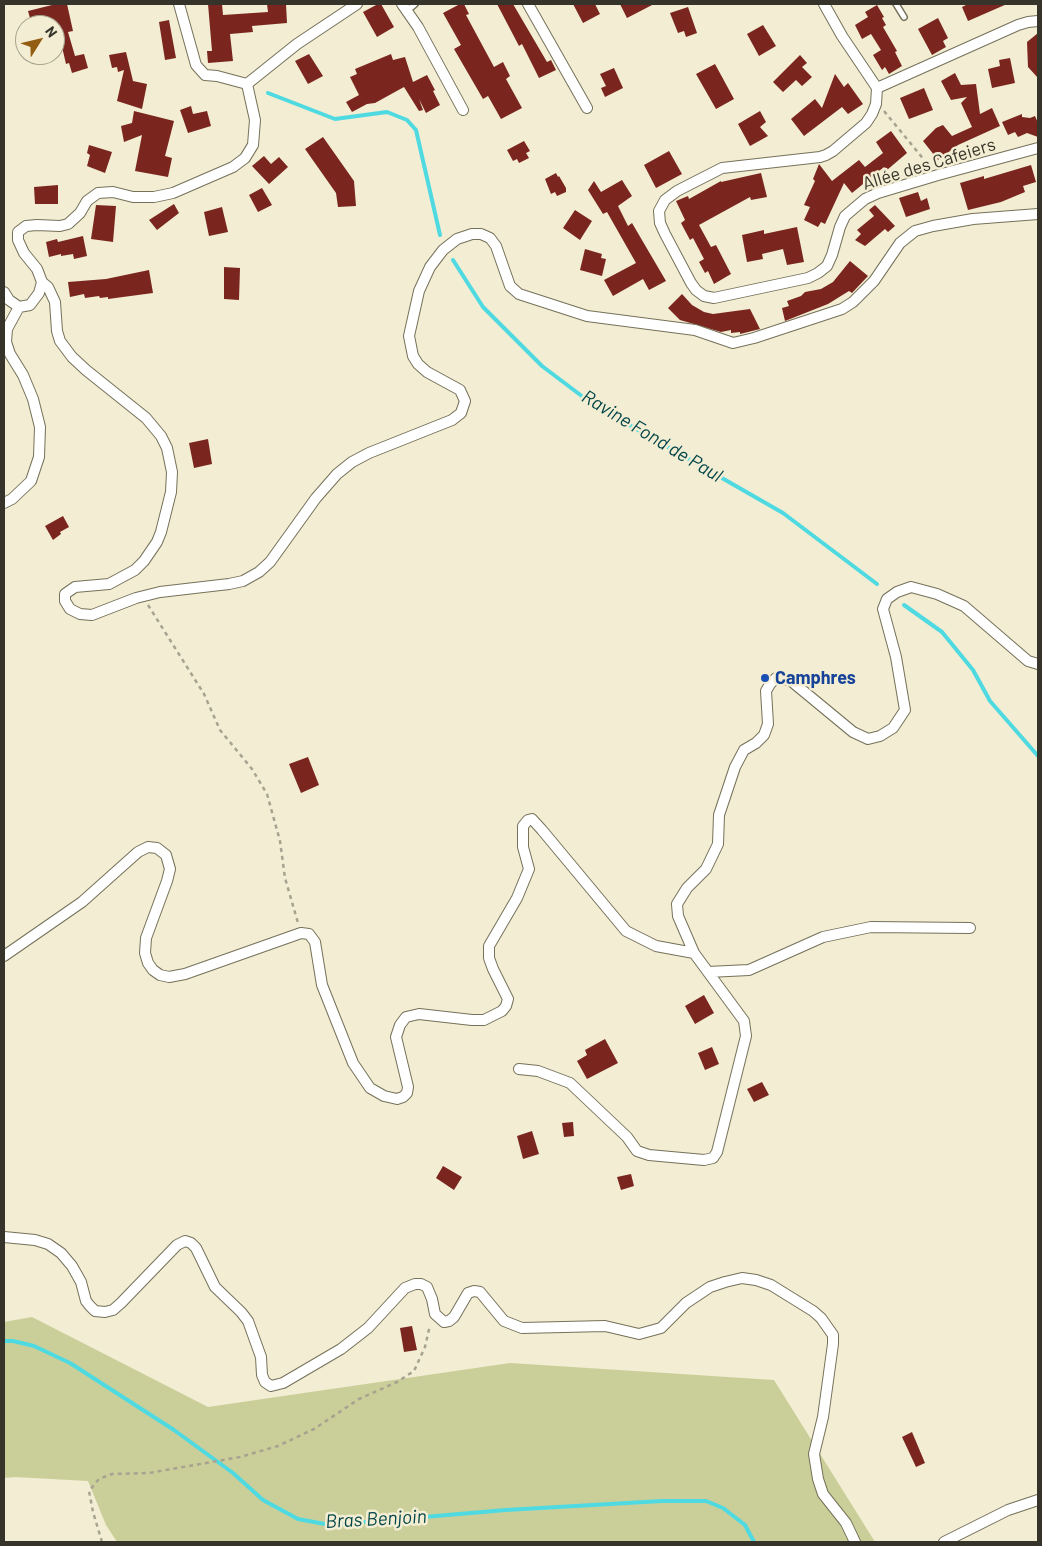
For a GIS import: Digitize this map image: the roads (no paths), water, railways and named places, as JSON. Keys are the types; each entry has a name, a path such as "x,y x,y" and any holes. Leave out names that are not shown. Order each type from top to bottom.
{"street":[{"path":"179,4 196,65 205,75 217,76 247,84"},
{"path":"247,84 297,44 357,4"},
{"path":"528,4 587,108"},
{"path":"824,4 842,36 877,88 1018,25 1038,21"},
{"path":"408,6 463,110"},
{"path":"247,84 255,120 253,145 246,158 233,167 173,192 154,197 133,197 113,192 98,193 87,201 80,213 68,224 60,226 26,226 18,232 18,240 24,253 37,269 42,282 48,287 55,302 57,331 60,341 86,370 146,418 161,436 167,448 172,472 171,492 160,532 152,550 135,570 123,578 109,584 75,587 65,594 64,597 67,605 75,612 92,615 136,598 160,592 229,584 251,576 270,562 316,498 337,474 352,462 369,452 452,420 461,413 465,401 460,390 427,372 418,364 413,356 409,336 419,291 430,267 443,250 457,239 472,234 481,234 490,238 496,246 510,286 513,291 519,294 587,316 695,330 732,343 754,338 842,309 874,281 900,242 915,231 973,219 1038,214"},
{"name":"Allée des Cafeiers","path":"877,88 876,104 866,123 833,151 820,157 722,168 677,191 665,200 659,211 660,223 664,234 696,290 704,296 714,298 808,278 827,266 845,216 865,199 878,193 1038,148"},
{"path":"4,292 9,300 19,307 30,305 39,293 42,282"},
{"path":"4,503 12,499 31,481 39,457 40,427 33,399 23,376 10,354 6,342 7,329 19,307"},
{"path":"519,1069 538,1071 570,1083 627,1137 638,1151 649,1155 704,1160 713,1158 717,1152 746,1036 744,1021 694,953 678,916 677,904 687,888 706,869 718,844 719,815 734,767 744,750 756,744 764,735 768,724 766,691 776,678 790,680 853,732 868,739 880,736 893,728 905,710 896,657 883,609 886,599 897,592 912,587 937,594 964,606 1028,661 1038,664"},
{"path":"4,956 82,902 133,856 148,847 157,848 164,852 170,869 146,938 145,953 148,963 160,975 168,977 184,974 301,933 310,934 316,942 322,985 353,1062 370,1088 384,1096 397,1099 407,1093 408,1087 396,1037 400,1025 406,1017 419,1014 484,1020 502,1011 506,1006 508,999 493,969 489,958 488,946 517,898 529,869 523,847 522,826 528,820 532,820 542,830 626,931 656,946 694,953"},
{"path":"708,972 750,970 823,937 871,927 970,928"},
{"path":"4,1237 35,1240 48,1244 72,1266 81,1282 86,1301 90,1306 95,1311 105,1312 113,1310 121,1303 176,1245 185,1242 191,1243 196,1248 215,1287 248,1321 261,1357 262,1375 265,1382 271,1386 283,1383 341,1349 368,1328 406,1288 422,1284 427,1287 435,1314 444,1322 454,1317 468,1294 474,1290 480,1292 504,1321 522,1328 604,1326 639,1334 660,1328 686,1303 710,1287 742,1278 771,1285 813,1311 825,1322 832,1336 833,1344 823,1417 814,1454 818,1479 823,1494 846,1523 855,1542"},
{"path":"944,1542 1008,1510 1038,1500"}],"lane":[{"path":"896,4 904,17"}],"waterway":[{"name":"Ravine Fond de Paul","path":"268,93 335,119 387,112 407,120 416,130 440,235"},
{"name":"Ravine Fond de Paul","path":"453,260 483,307 542,366 591,403 783,513 877,584"},
{"name":"Ravine Fond de Paul","path":"904,605 942,632 973,670 990,701 1038,756"},
{"name":"Bras Benjoin","path":"4,1341 34,1346 70,1363 174,1430 233,1473 263,1500 298,1519 330,1525 506,1510 662,1501 706,1501 723,1508 745,1525 754,1542"}],"place":[{"name":"Camphres","path":"765,678"}]}
